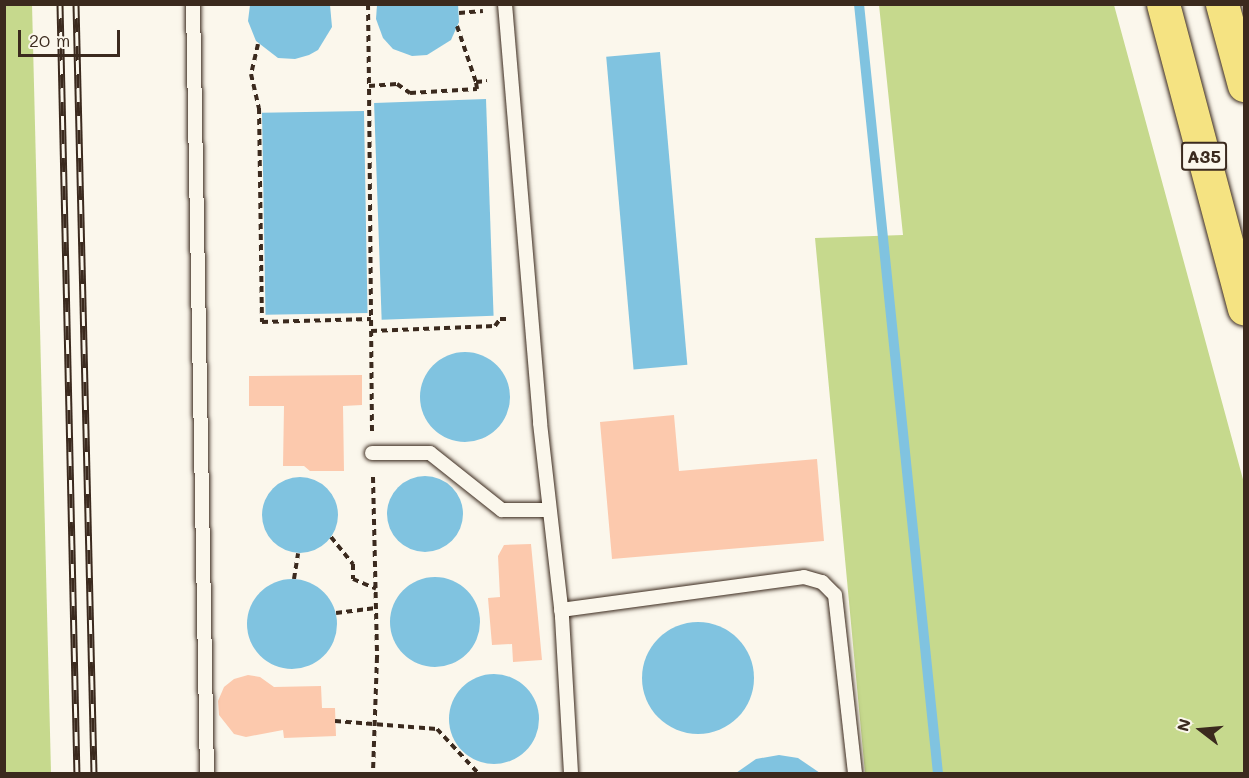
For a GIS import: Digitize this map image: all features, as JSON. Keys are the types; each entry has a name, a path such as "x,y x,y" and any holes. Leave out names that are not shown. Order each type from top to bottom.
{"main road":[{"name":"A35","path":"1163,4 1245,309"},
{"path":"1221,4 1245,85"}],"lane":[{"path":"193,4 207,774"},
{"path":"505,4 531,318 561,610 571,774"},
{"path":"372,453 430,453 502,510 549,510"},
{"path":"561,610 804,577 822,582 836,595 855,774"}],"path":[{"path":"368,4 372,453 376,589 374,774"},
{"path":"369,86 398,84 410,93 477,89 457,27"},
{"path":"258,44 251,74 259,108 262,322 371,319"},
{"path":"476,82 512,79"},
{"path":"371,331 495,326 500,319 531,318"},
{"path":"331,537 353,564 353,579 376,589"},
{"path":"294,579 297,553"},
{"path":"336,613 376,608"},
{"path":"335,722 436,729 479,774"}],"green space":[{"path":"32,4 51,773 5,774 4,5"},
{"path":"879,5 1114,5 1244,483 1244,773 865,773 815,238 903,235"}],"water":[{"path":"458,4 459,22 451,40 427,55 412,56 393,49 383,38 376,19 377,5"},
{"path":"250,5 330,5 332,27 318,50 295,59 278,58 256,41 248,21"},
{"path":"660,52 687,365 634,370 606,57"},
{"path":"486,99 494,316 382,320 374,103"},
{"path":"364,111 368,313 266,315 262,113"},
{"path":"465,352 482,355 497,365 507,380 510,397 507,414 497,429 482,439 465,442 448,439 433,429 423,414 420,397 423,380 433,365 448,355"},
{"path":"425,476 440,479 452,487 460,499 463,514 460,529 452,541 440,549 425,552 410,549 398,541 390,529 387,514 390,499 398,487 410,479"},
{"path":"300,477 315,480 327,488 335,500 338,515 335,530 327,542 315,550 300,553 285,550 273,542 265,530 262,515 265,500 273,488 285,480"},
{"path":"435,577 452,580 467,590 477,605 480,622 477,639 467,654 452,664 435,667 418,664 403,654 393,639 390,622 393,605 403,590 418,580"},
{"path":"292,579 309,582 324,592 334,607 337,624 334,641 324,656 309,666 292,669 275,666 260,656 250,641 247,624 250,607 260,592 275,582"},
{"path":"698,622 720,626 738,638 750,656 754,678 750,700 738,718 720,730 698,734 676,730 658,718 646,700 642,678 646,656 658,638 676,626"},
{"path":"494,674 511,677 526,687 536,702 539,719 536,736 526,751 511,761 494,764 477,761 462,751 452,736 449,719 452,702 462,687 477,677"},
{"path":"779,755 798,758 820,773 736,773 756,759"}],"building":[{"path":"362,375 362,405 343,406 344,471 310,471 304,466 283,466 284,406 249,406 249,376"},
{"path":"674,415 679,471 817,459 824,541 612,559 600,422"},
{"path":"531,544 542,660 513,662 512,644 492,645 488,598 500,597 498,556 504,545"},
{"path":"248,675 260,677 274,687 321,686 322,708 335,708 336,736 284,738 283,730 246,737 234,734 219,715 218,701 224,687 234,679"}],"waterway":[{"path":"859,4 938,774"}],"railway":[{"path":"60,4 77,774"},
{"path":"76,4 94,774"}]}
